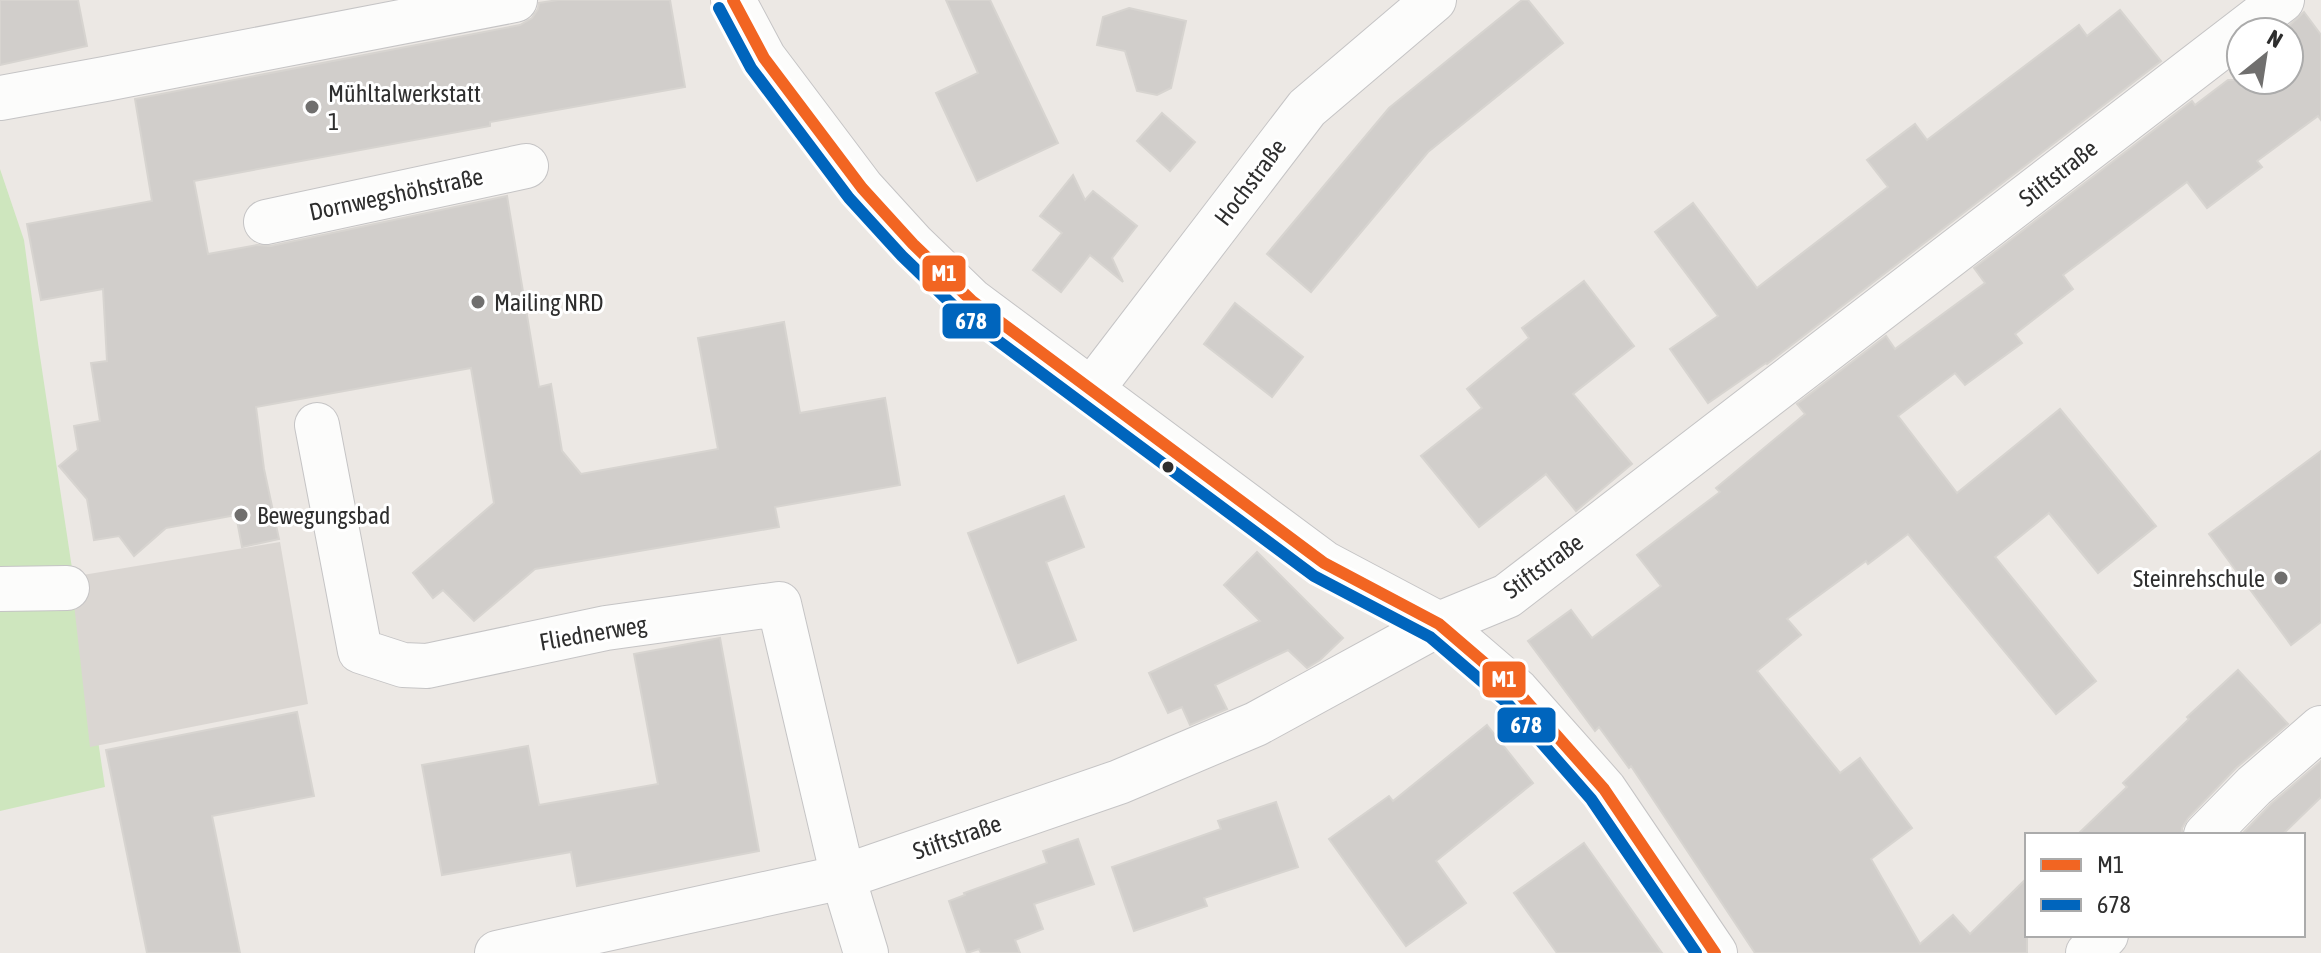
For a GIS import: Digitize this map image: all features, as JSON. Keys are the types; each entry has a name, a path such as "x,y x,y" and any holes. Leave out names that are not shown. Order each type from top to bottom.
{"street":[{"path":"0,98 515,0"},
{"path":"733,0 764,58 862,188 913,244 972,301 1324,563 1439,624 1517,691 1604,789 1715,953"},
{"name":"Hochstraße","path":"1092,389 1307,108 1434,0"},
{"name":"Stiftstraße","path":"497,953 843,877 1119,782 1256,724 1439,624 1507,596 2282,0"},
{"name":"Dornwegshöhstraße","path":"266,222 526,166"},
{"name":"Fliednerweg","path":"317,425 360,651 403,665 427,666 606,628 779,604 843,877"},
{"path":"0,589 67,588"},
{"path":"2208,833 2254,786 2321,728"},
{"path":"843,877 866,953"}],"green space":[{"path":"0,169 24,240 105,787 0,811"}],"shaded area":[{"path":"280,542 308,704 90,747 71,577"}],"building":[{"path":"0,0 78,0 87,46 0,65"},
{"path":"558,0 670,0 685,87 194,181 208,254 257,245 271,246 507,196 539,387 551,384 562,451 581,474 718,449 698,338 784,322 800,413 885,398 900,485 775,507 779,527 535,569 474,621 443,590 433,598 413,573 494,503 471,368 256,407 264,469 279,539 242,547 236,515 166,528 134,556 119,536 94,540 87,499 59,466 78,450 74,426 100,421 91,363 107,361 103,289 41,300 27,224 152,201 135,99 520,25 532,18 539,3"},
{"path":"946,0 990,0 1058,143 977,181 936,93 978,73"},
{"path":"1522,0 1528,0 1563,43 1428,152 1311,292 1267,254 1389,108"},
{"path":"1129,8 1186,21 1171,88 1157,95 1137,91 1125,51 1097,45 1103,17"},
{"path":"2120,10 2161,61 1767,364 1708,403 1670,349 1718,316 1655,232 1693,203 1757,288 1888,187 1867,160 1915,124 1927,140 2079,25 2087,36"},
{"path":"2304,12 2321,35 2321,120 2318,116 2257,161 2262,167 2207,208 2187,182 2063,275 2073,289 2015,334 2022,343 1965,385 1955,373 1898,416 1957,493 2060,409 2156,526 2098,573 2049,513 1995,557 2096,681 2056,714 1908,534 1787,619 1801,635 1757,671 1840,773 1860,758 1912,828 1871,859 1920,944 1953,915 1970,934 2025,880 2027,953 1755,953 1631,766 1629,768 1599,727 1595,731 1528,641 1571,610 1592,638 1661,586 1637,555 1720,492 1716,488 1805,414 1797,404 1886,336 1895,349 1985,283 1974,268 2192,101 2195,105 2225,82 2225,96 2305,96 2305,16 2300,16"},
{"path":"1162,113 1195,142 1170,171 1137,141"},
{"path":"1073,175 1085,200 1093,191 1137,226 1112,258 1123,282 1090,255 1061,292 1033,270 1062,233 1040,216"},
{"path":"1584,281 1634,346 1573,394 1632,464 1576,511 1546,474 1479,527 1421,456 1482,408 1467,389 1529,338 1522,328"},
{"path":"1235,303 1303,357 1272,397 1204,344"},
{"name":"Steinrehschule","path":"2321,451 2321,622 2291,645 2209,534"},
{"path":"1064,496 1084,547 1046,562 1076,640 1018,663 968,533"},
{"path":"1257,552 1343,638 1307,668 1288,650 1215,685 1227,709 1190,725 1182,707 1168,713 1149,673 1260,621 1224,585"},
{"path":"720,638 759,851 577,886 571,852 442,875 422,765 528,746 539,805 658,784 634,654"},
{"path":"2238,670 2288,724 2236,768 2188,818 2182,833 2079,833 2127,787 2123,783 2189,719 2187,717"},
{"path":"297,712 314,796 212,816 240,953 147,953 106,750"},
{"path":"1487,725 1533,783 1436,861 1466,903 1406,946 1329,839 1389,796 1393,801"},
{"path":"2321,761 2321,797 2284,833 2243,833"},
{"path":"1276,802 1298,867 1204,898 1207,906 1134,931 1112,867 1221,829 1218,821"},
{"path":"1078,839 1094,884 1034,904 1043,929 1015,940 1020,953 981,953 979,949 967,953 949,901 1047,863 1043,851"},
{"path":"1584,843 1662,953 1557,953 1514,893"}],"transit line":[{"name":"M1","path":"733,0 764,58 862,188 913,244 972,301 1324,563 1439,624 1517,691 1604,789 1715,953"},
{"name":"678","path":"719,8 751,68 849,198 902,256 962,314 1314,576 1430,637 1506,702 1591,799 1696,953"}],"place":[{"name":"Mühltalwerkstatt 1","path":"312,107"},
{"name":"Mailing NRD","path":"478,302"},
{"name":"Bewegungsbad","path":"241,515"},
{"name":"Steinrehschule","path":"2281,578"}]}
